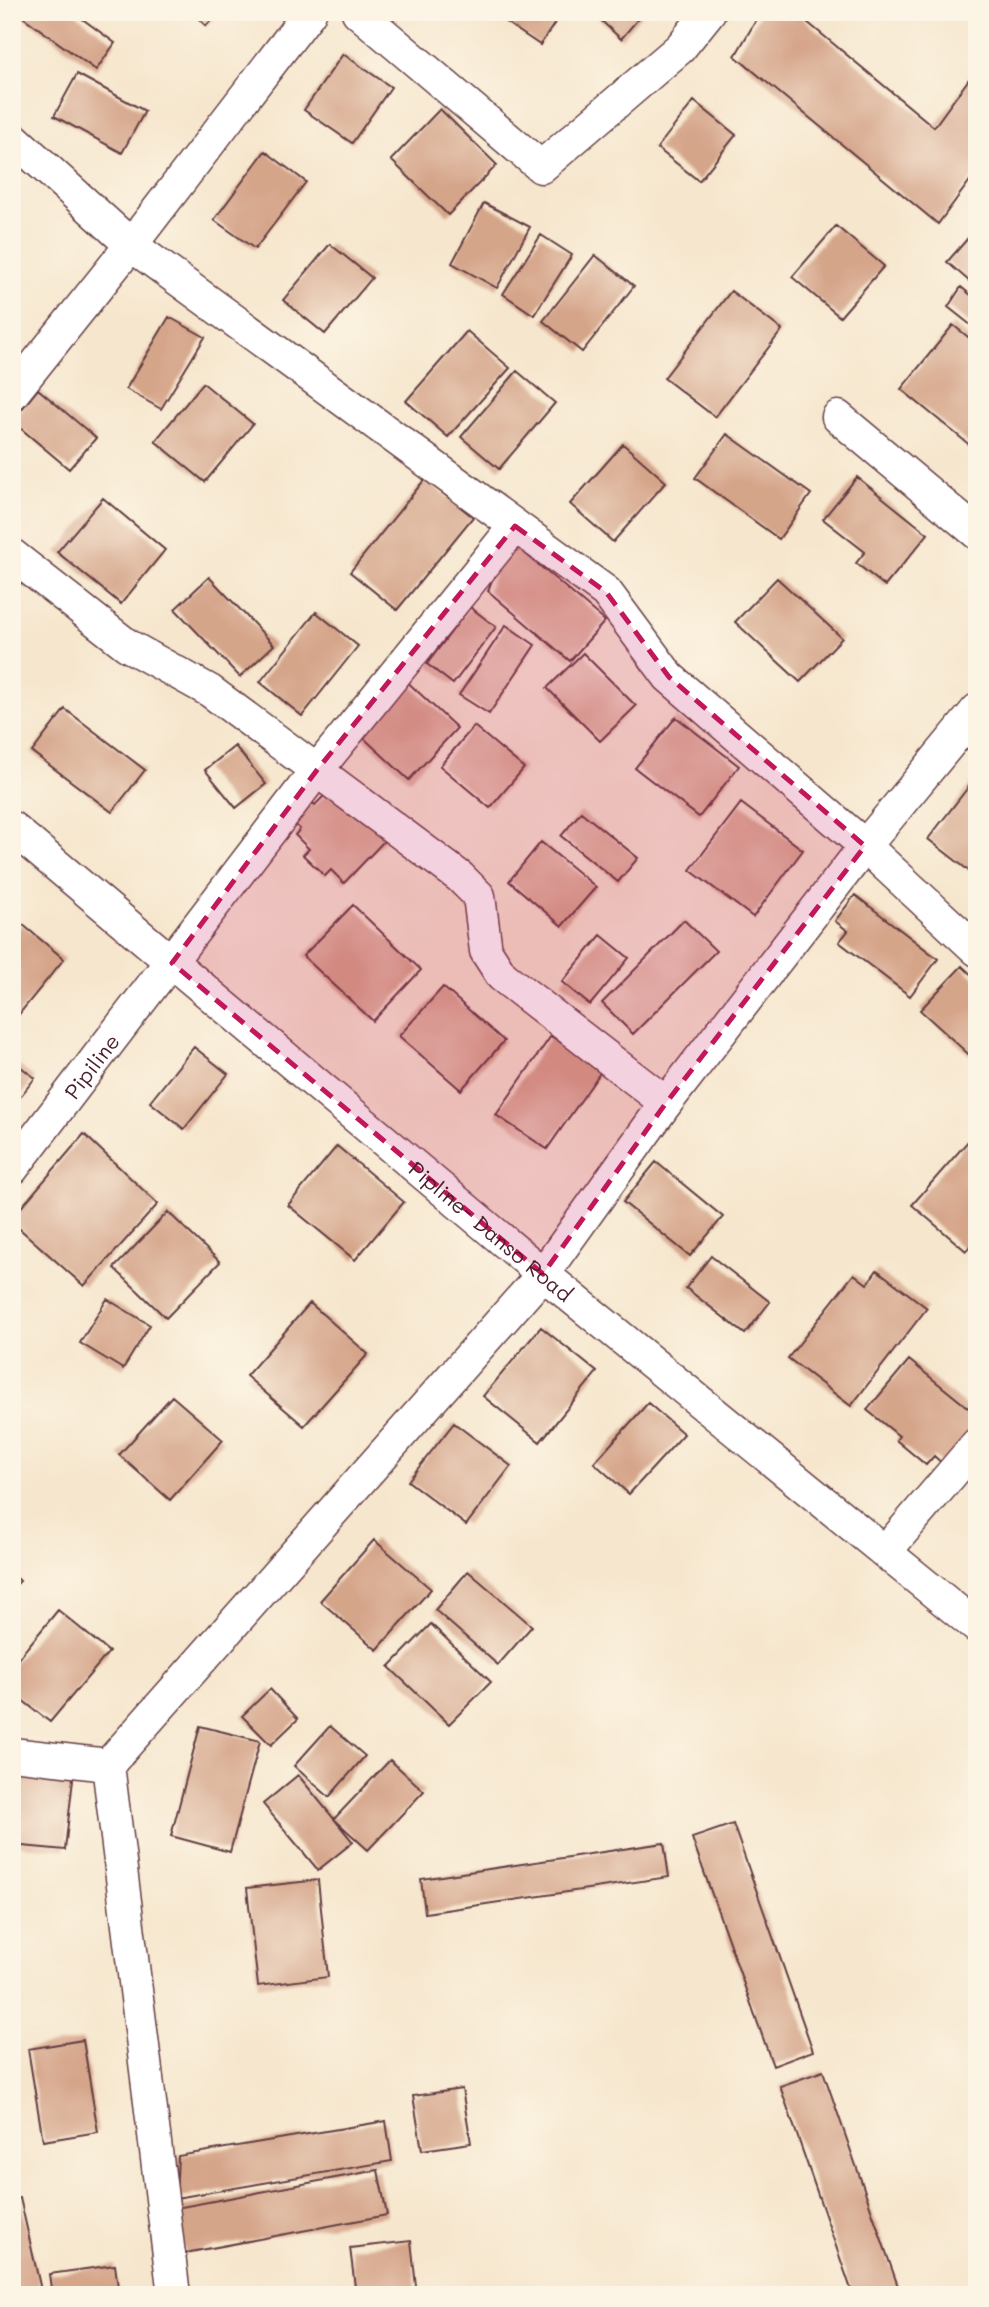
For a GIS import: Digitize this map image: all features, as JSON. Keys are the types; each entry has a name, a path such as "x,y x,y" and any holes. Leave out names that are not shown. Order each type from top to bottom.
{"street":[{"path":"12,394 131,245 310,12"},
{"path":"358,12 541,167 680,48 709,12"},
{"path":"12,137 131,245 606,592 668,677 865,846 977,950"},
{"path":"838,417 977,533"},
{"name":"Pipiline","path":"12,1169 317,770 515,526"},
{"path":"12,555 127,645 209,691 460,877 479,896 486,951 502,976 666,1103"},
{"path":"174,2295 108,1765 543,1274 666,1103 865,846 977,710"},
{"name":"Pipline- Danso Road","path":"12,828 543,1274 977,1628"},
{"path":"885,1552 977,1444"},
{"path":"12,1754 108,1765"}],"highlighted area":[{"path":"515,526 606,592 669,677 865,846 666,1103 543,1274 172,963 317,770"}],"building":[{"path":"16,12 73,12 115,43 96,70"},
{"path":"192,12 219,12 206,26"},
{"path":"497,12 562,12 540,45 495,15"},
{"path":"592,12 644,12 621,39"},
{"path":"761,12 795,12 934,127 977,68 977,171 938,224 735,56"},
{"path":"343,54 391,87 352,143 304,110"},
{"path":"77,74 145,111 122,153 54,116"},
{"path":"694,101 736,135 699,181 657,148"},
{"path":"440,109 497,165 448,215 391,160"},
{"path":"265,151 306,182 255,249 214,220"},
{"path":"484,203 530,227 497,288 452,263"},
{"path":"836,226 884,266 840,317 792,277"},
{"path":"977,228 977,288 947,262"},
{"path":"541,235 572,255 534,315 503,294"},
{"path":"330,244 372,278 325,334 283,300"},
{"path":"595,255 634,286 582,352 543,321"},
{"path":"961,287 977,300 977,330 948,307"},
{"path":"731,291 782,330 715,417 664,378"},
{"path":"169,317 205,337 161,409 126,389"},
{"path":"953,325 977,344 977,451 901,389"},
{"path":"467,331 510,368 448,437 406,401"},
{"path":"517,371 555,403 499,469 461,437"},
{"path":"203,383 253,424 205,482 155,441"},
{"path":"38,389 96,438 69,469 12,421"},
{"path":"727,434 811,494 779,539 695,478"},
{"path":"623,444 666,482 613,542 570,504"},
{"path":"857,477 928,534 885,586 856,563 865,552 823,519"},
{"path":"425,479 473,517 397,610 350,572"},
{"path":"103,498 165,550 121,604 57,552"},
{"path":"507,538 605,621 570,661 488,591"},
{"path":"209,577 274,645 240,677 175,609"},
{"path":"777,578 842,638 800,682 735,622"},
{"path":"470,607 496,627 453,684 427,664"},
{"path":"316,612 358,646 302,716 260,682"},
{"path":"506,625 535,645 489,714 459,695"},
{"path":"583,653 636,706 600,741 547,688"},
{"path":"402,677 457,728 409,780 354,729"},
{"path":"65,709 145,770 112,812 32,752"},
{"path":"676,717 739,766 699,817 635,768"},
{"path":"474,726 524,768 490,808 440,766"},
{"path":"235,746 266,784 236,808 205,770"},
{"path":"977,776 977,877 928,839"},
{"path":"333,787 387,838 344,883 331,870 325,876 303,855 309,849 295,835 300,829 288,818 307,798 315,805"},
{"path":"741,803 803,850 753,917 690,870"},
{"path":"581,812 638,858 618,882 561,836"},
{"path":"541,842 596,887 562,926 509,881"},
{"path":"855,895 938,959 910,996 839,942 848,931 835,921"},
{"path":"353,905 421,970 373,1021 303,956"},
{"path":"684,920 716,951 633,1034 602,1003"},
{"path":"22,924 64,959 12,1023 12,936"},
{"path":"601,935 629,958 590,1005 562,982"},
{"path":"962,966 977,980 977,1062 920,1010"},
{"path":"443,987 504,1041 461,1090 399,1036"},
{"path":"551,1036 602,1070 547,1149 496,1115"},
{"path":"194,1047 228,1074 184,1129 150,1102"},
{"path":"12,1060 35,1078 12,1107"},
{"path":"84,1134 158,1204 84,1286 12,1222 12,1218"},
{"path":"969,1140 977,1146 977,1238 966,1251 912,1205"},
{"path":"337,1146 404,1202 355,1260 288,1205"},
{"path":"656,1162 723,1217 690,1256 623,1202"},
{"path":"168,1212 220,1262 166,1318 114,1268"},
{"path":"711,1256 770,1302 745,1334 686,1288"},
{"path":"877,1270 927,1308 851,1406 788,1358 854,1274 867,1284"},
{"path":"107,1299 150,1325 123,1369 80,1343"},
{"path":"310,1303 368,1354 304,1426 246,1376"},
{"path":"541,1327 597,1372 540,1442 483,1396"},
{"path":"909,1360 977,1415 977,1426 944,1465 934,1456 926,1465 896,1440 899,1436 867,1410"},
{"path":"172,1396 223,1440 170,1500 119,1455"},
{"path":"648,1403 684,1434 629,1494 594,1463"},
{"path":"454,1423 511,1466 466,1525 408,1481"},
{"path":"374,1540 431,1589 377,1650 320,1601"},
{"path":"468,1571 532,1626 498,1665 435,1610"},
{"path":"12,1573 20,1581 12,1589"},
{"path":"58,1610 109,1652 50,1722 12,1692 12,1666"},
{"path":"431,1624 491,1682 449,1724 389,1667"},
{"path":"270,1689 298,1719 271,1745 242,1716"},
{"path":"200,1726 260,1741 230,1852 171,1836"},
{"path":"330,1726 365,1756 329,1797 294,1766"},
{"path":"390,1760 424,1791 368,1850 334,1819"},
{"path":"12,1763 74,1770 65,1850 12,1845"},
{"path":"298,1775 353,1842 318,1870 263,1804"},
{"path":"733,1824 813,2051 773,2066 692,1838"},
{"path":"664,1843 669,1877 425,1913 421,1879"},
{"path":"318,1880 328,1977 258,1986 247,1888"},
{"path":"83,2040 98,2132 43,2141 28,2049"},
{"path":"823,2071 901,2295 853,2295 780,2086"},
{"path":"462,2089 471,2143 422,2150 413,2096"},
{"path":"386,2121 392,2161 176,2198 178,2156"},
{"path":"378,2170 387,2215 185,2253 176,2208"},
{"path":"20,2198 41,2290 12,2295 12,2200"},
{"path":"411,2241 417,2295 356,2295 350,2248"},
{"path":"115,2265 119,2295 52,2295 49,2274"}]}
